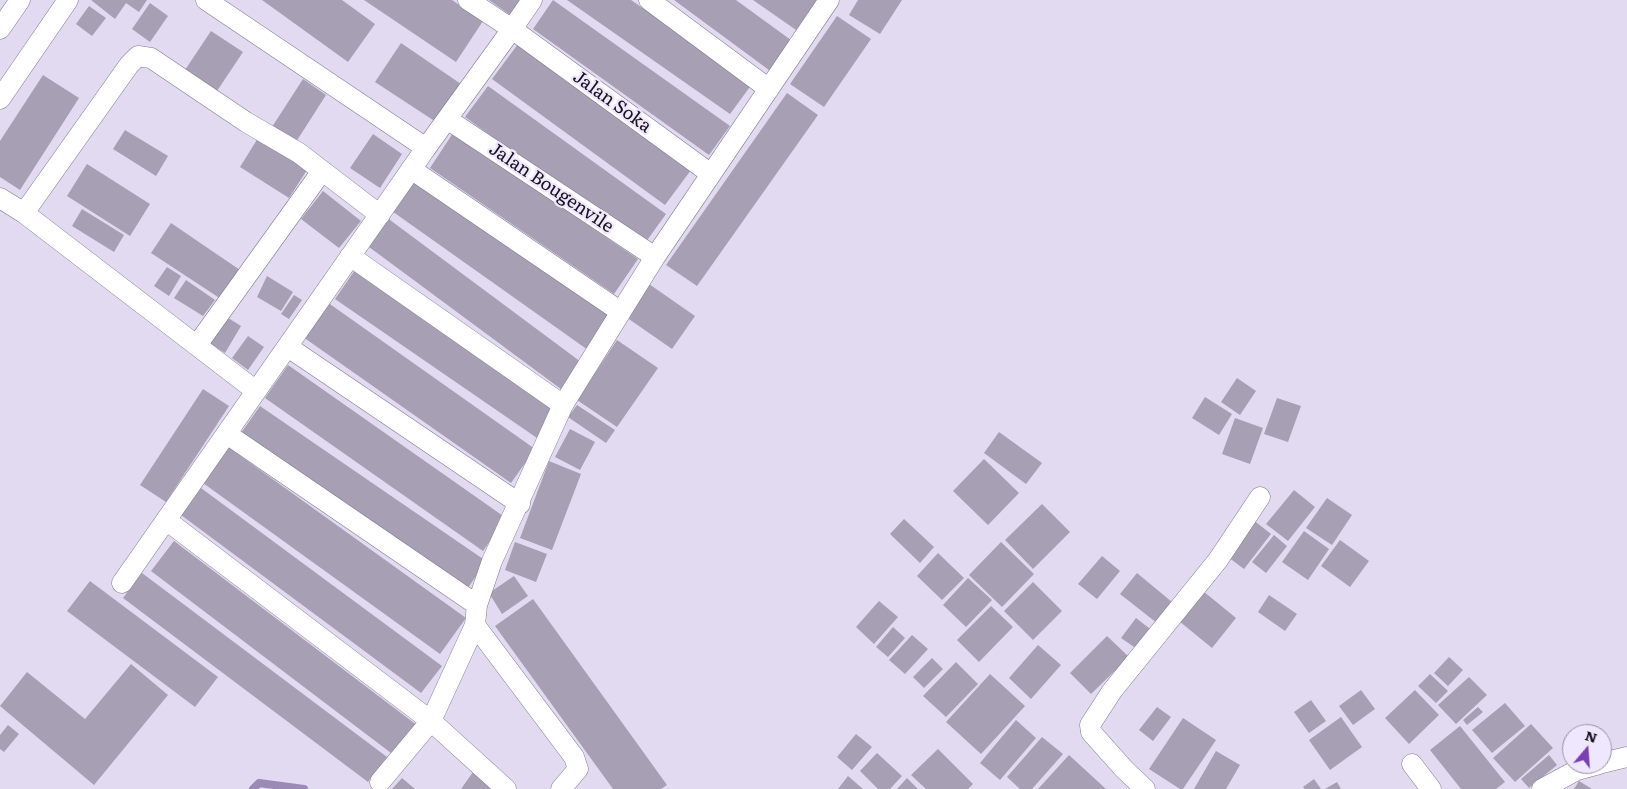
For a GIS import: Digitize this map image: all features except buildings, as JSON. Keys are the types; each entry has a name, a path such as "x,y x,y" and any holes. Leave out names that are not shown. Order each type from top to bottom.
{"street":[{"path":"0,28 20,0"},
{"path":"0,99 68,0"},
{"path":"206,0 426,148"},
{"name":"Jalan Soka","path":"468,0 711,174"},
{"path":"122,583 411,169 532,0"},
{"path":"649,0 769,89"},
{"path":"380,782 431,721 475,625 477,605 492,561 520,504 563,404 655,258 829,0"},
{"path":"24,213 129,65 138,56 151,58 322,171 380,215"},
{"name":"Jalan Bougenvile","path":"447,119 655,258"},
{"path":"411,169 621,312"},
{"path":"197,345 322,171"},
{"path":"0,198 24,213 256,391"},
{"path":"350,256 563,404"},
{"path":"288,347 520,504"},
{"path":"227,434 477,605"},
{"path":"1145,789 1124,770 1091,732 1090,725 1112,691 1218,560 1260,497"},
{"path":"166,520 431,721 506,789"},
{"path":"475,625 574,757 578,769 561,789"},
{"path":"1612,761 1627,757"},
{"path":"1412,764 1431,789"},
{"path":"1542,789 1570,774"}],"waterway":[{"path":"253,789 259,783 304,789"}]}
